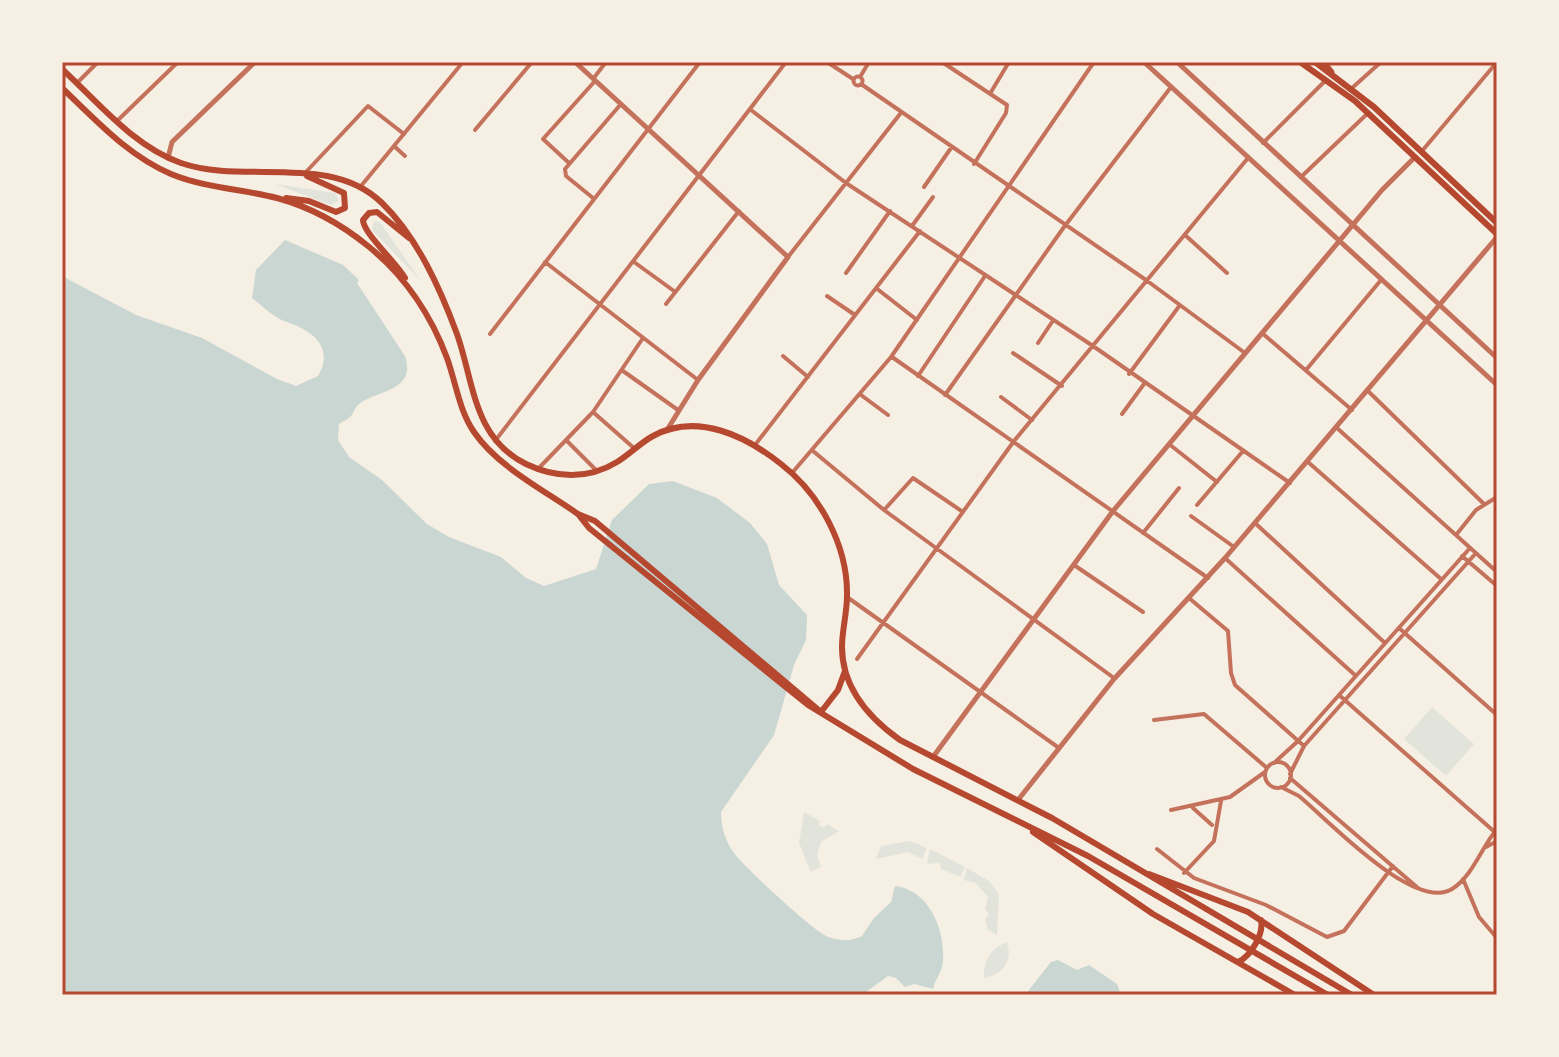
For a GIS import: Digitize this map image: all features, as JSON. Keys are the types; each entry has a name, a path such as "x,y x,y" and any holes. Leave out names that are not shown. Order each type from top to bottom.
{"main road":[{"path":"1300,62 1368,113 1497,236"},
{"path":"1315,62 1352,88 1497,223"},
{"path":"1324,62 1332,72"},
{"path":"62,68 117,121 168,158 228,173 303,174 361,186 383,204 412,240 451,318 475,404 495,441 521,462 538,469 574,475 597,471 667,430 706,427 731,433 755,445 792,473 811,494 832,529 843,563 847,597 842,649 845,671 857,697 883,728 1018,800 1352,995"},
{"path":"62,88 118,141 156,167 198,183 309,201 336,212 345,208 347,199 344,193 303,174"},
{"path":"278,198 316,213 354,235 381,257 410,290"},
{"path":"412,240 377,212 369,213 363,220 365,231 390,255 441,343 462,408 476,436 511,467 577,514 595,521 821,712 913,769 1095,860 1328,995"},
{"path":"821,712 838,690 845,671"},
{"path":"1027,827 1062,855 1153,914 1295,995"},
{"path":"1139,870 1248,912 1374,995"},
{"path":"1238,962 1247,956 1261,932 1261,920"}],"street":[{"path":"62,68 68,62"},
{"path":"77,83 98,62"},
{"path":"117,121 178,62"},
{"path":"168,158 172,142 255,62"},
{"path":"361,186 463,62"},
{"path":"475,130 532,62"},
{"path":"575,62 788,257"},
{"path":"569,163 543,139 606,62"},
{"path":"490,334 700,62"},
{"path":"495,441 701,177 786,62"},
{"path":"827,62 853,79 854,84 861,84 1064,227 1146,280 1245,353"},
{"path":"861,84 860,77 869,62"},
{"path":"942,62 1006,102 1008,111 974,164"},
{"path":"991,92 1009,62"},
{"path":"792,473 891,357 1094,62"},
{"path":"1144,62 1497,385"},
{"path":"1177,62 1262,144 1497,358"},
{"path":"1352,88 1381,62"},
{"path":"1422,151 1497,62"},
{"path":"853,79 860,77"},
{"path":"1262,144 1326,80"},
{"path":"945,395 1064,227 1171,87"},
{"path":"593,198 565,174 569,163 621,104"},
{"path":"303,174 366,107 373,106 404,134"},
{"path":"751,110 846,183 1052,322 1093,346 1129,374 1290,483"},
{"path":"667,430 698,380 788,257 901,113"},
{"path":"1300,179 1368,113"},
{"path":"394,146 405,156"},
{"path":"924,187 951,148"},
{"path":"933,757 1113,511 1351,226 1415,157"},
{"path":"857,659 1014,441 1248,158"},
{"path":"912,226 933,197"},
{"path":"666,304 739,211"},
{"path":"846,273 890,211"},
{"path":"755,445 920,231"},
{"path":"1185,235 1227,273"},
{"path":"1018,800 1114,679 1208,578 1428,323 1497,236"},
{"path":"545,262 698,380"},
{"path":"634,262 675,292"},
{"path":"918,376 985,276"},
{"path":"1306,370 1381,280"},
{"path":"876,288 917,320"},
{"path":"827,296 855,316"},
{"path":"1129,374 1180,305"},
{"path":"1038,343 1052,322"},
{"path":"1262,333 1352,410"},
{"path":"538,469 593,412 643,338"},
{"path":"1013,353 1062,386"},
{"path":"783,356 808,377"},
{"path":"891,357 1208,578"},
{"path":"623,371 678,410"},
{"path":"1122,414 1144,384"},
{"path":"1368,391 1484,504"},
{"path":"861,395 888,415"},
{"path":"1001,397 1032,420"},
{"path":"593,412 635,449"},
{"path":"1337,428 1497,572"},
{"path":"567,441 597,471"},
{"path":"1169,444 1217,482"},
{"path":"813,451 884,510 1114,679"},
{"path":"1197,505 1243,451"},
{"path":"1308,462 1441,580"},
{"path":"884,510 913,478 963,512"},
{"path":"1143,533 1179,488"},
{"path":"1456,535 1484,504 1497,497"},
{"path":"1191,516 1234,547"},
{"path":"1255,523 1385,643"},
{"path":"1171,810 1221,801 1274,763 1298,741 1470,548"},
{"path":"1281,787 1290,776 1304,746 1476,553"},
{"path":"1462,556 1497,586"},
{"path":"1225,558 1356,676"},
{"path":"1073,564 1143,612"},
{"path":"1430,593 1435,598"},
{"path":"847,597 1059,748"},
{"path":"1189,598 1228,631 1231,673 1235,685 1304,746"},
{"path":"1399,628 1497,715"},
{"path":"1154,720 1204,714 1266,770 1269,784 1299,796 1423,892 1441,894 1463,879 1496,831 1339,695"},
{"path":"1274,763 1283,763 1290,776 1391,869"},
{"path":"1184,873 1214,841 1213,826 1221,801"},
{"path":"1193,808 1213,826"},
{"path":"1484,848 1497,841"},
{"path":"1157,849 1184,873 1266,905 1321,936 1333,937 1344,931 1391,869"},
{"path":"1463,879 1479,917 1497,938"}],"shaded area":[{"path":"275,184 335,193 339,201 331,205"},
{"path":"374,221 380,222 421,281 372,230"},
{"path":"285,240 343,265 359,280 357,283 405,356 407,368 400,384 357,406 351,416 339,424 338,440 349,457 382,480 427,524 449,537 501,557 526,578 544,586 596,569 612,520 649,484 673,481 717,498 750,523 767,544 779,585 807,615 806,640 794,665 774,735 721,812 726,838 740,861 806,922 830,938 849,940 862,936 874,918 891,902 895,886 917,895 932,913 941,936 942,965 933,989 914,984 905,987 896,978 888,976 862,995 62,995 62,276 136,315 202,338 277,379 296,386 318,376 323,365 322,347 310,334 276,317 252,298 256,270"},
{"path":"1432,707 1474,744 1446,776 1404,739"},
{"path":"804,812 820,821 819,825 824,828 827,824 839,831 821,842 817,855 821,867 811,872 799,843"},
{"path":"910,841 927,848 922,859 908,852 876,859 881,846"},
{"path":"930,849 965,867 960,877 941,869 939,863 927,864"},
{"path":"967,868 989,881 999,894 997,935 988,930 985,920 989,914 985,909 988,897 976,883 964,880"},
{"path":"1007,942 1009,955 1005,966 996,974 984,978 989,956"},
{"path":"1058,960 1077,970 1089,965 1117,984 1121,995 1025,995 1051,962"}]}
